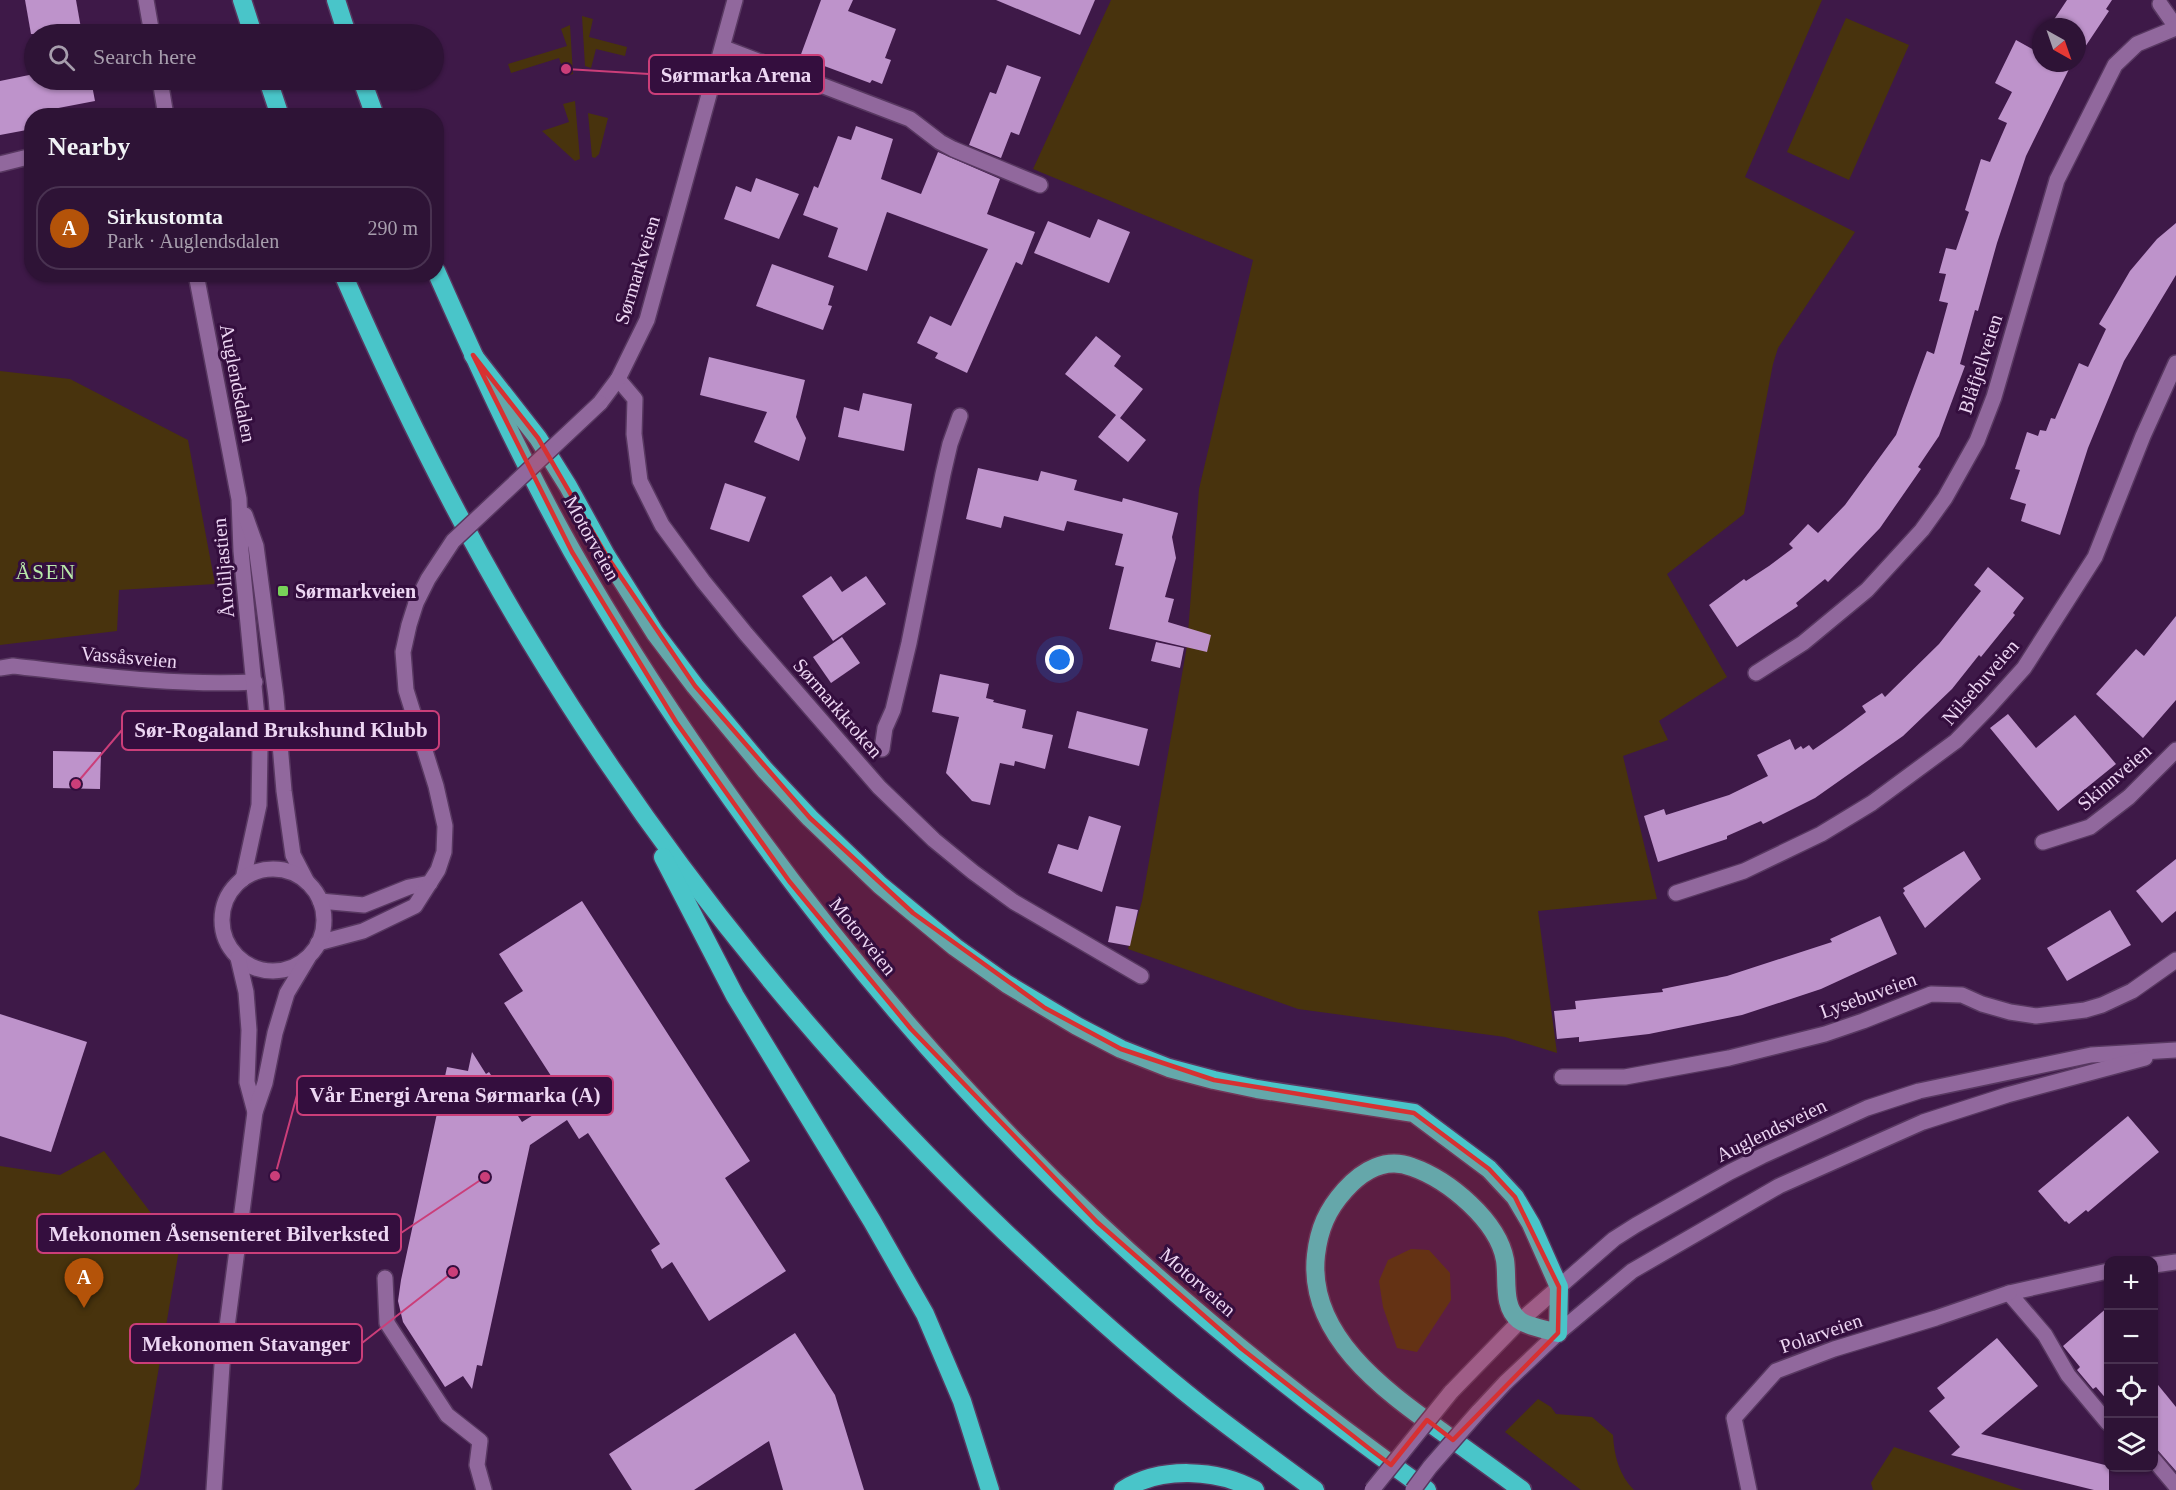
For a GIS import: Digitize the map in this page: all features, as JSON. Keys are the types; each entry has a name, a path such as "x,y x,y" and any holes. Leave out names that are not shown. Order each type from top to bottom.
{"highway":[{"path":"242,0 250,24"},
{"path":"336,0 344,24"},
{"path":"271,90 277,108"},
{"path":"366,90 372,108"},
{"path":"346,282 373,344 432,466 557,686 683,870 780,991 854,1077 923,1151 1049,1274 1122,1339 1200,1403 1315,1490"},
{"name":"Motorveien","path":"441,282 509,432 572,552 676,722 789,881 911,1029 1035,1161 1097,1222 1170,1288 1312,1404 1427,1490"},
{"path":"473,355 538,438 568,486 606,555 655,633 689,677 765,770 810,818 880,885 955,947 1007,984 1069,1022 1121,1049 1169,1068 1268,1091 1414,1113 1489,1169 1515,1197 1531,1224 1559,1287 1558,1333 1520,1321 1509,1308 1504,1258 1493,1233 1479,1213 1449,1185 1414,1167 1393,1161 1363,1174 1349,1186 1328,1212 1321,1225 1315,1265 1321,1304 1338,1336 1364,1367 1392,1394 1522,1490"},
{"path":"635,802 735,996 872,1221 925,1314 962,1401 990,1490"},
{"path":"1123,1490 1143,1480 1184,1473 1209,1475 1246,1485 1255,1490"}],"street":[{"path":"146,0 150,24"},
{"name":"Sørmarkveien","path":"318,944 363,931 415,906 438,870 444,852 445,825 436,786 406,690 403,652 416,603 428,579 453,541 600,404 618,379 647,320 724,48 735,0"},
{"path":"2160,4 2176,27"},
{"name":"Blåfjellveien","path":"1756,673 1803,643 1866,590 1922,530 1945,498 1977,441 1994,397 2057,180 2115,65 2137,44 2176,27"},
{"path":"724,48 910,119 953,149 1040,185"},
{"path":"162,90 165,108"},
{"path":"0,164 24,158"},
{"name":"Auglendsdalen","path":"198,282 239,499"},
{"name":"Nilsebuveien","path":"1676,893 1744,871 1821,834 1872,802 1956,741 1988,708 2024,668 2095,557 2143,436 2176,363"},
{"name":"Sørmarkkroken","path":"618,379 635,399 634,434 640,481 662,525 746,634 879,787 934,840 1006,896 1141,976"},
{"path":"882,749 885,728 893,710 909,643 950,444 960,416"},
{"name":"Åroliljastien","path":"239,499 241,551 260,748 259,805 243,879"},
{"name":"Åroliljastien","path":"239,499 256,546 276,697 284,791 293,855 307,882"},
{"name":"Vassåsveien","path":"0,668 13,666 208,684 255,682"},
{"name":"Skinnveien","path":"2043,842 2090,827 2129,797 2176,750"},
{"path":"214,1490 222,1365 255,1112 265,1083 275,1033 287,993 318,944 323,929 320,901 307,882 292,873 276,869 259,871 243,879 230,891 223,908 222,926 227,944 238,958 254,968 273,971 292,968 308,958"},
{"path":"320,901 364,905 409,888 430,883"},
{"path":"238,958 246,992 249,1030 247,1082 255,1112"},
{"name":"Lysebuveien","path":"1562,1077 1625,1077 1729,1058 1834,1030 1931,994 1962,995 1982,1004 2010,1012 2036,1016 2085,1010 2132,991 2176,960"},
{"name":"Auglendsveien","path":"1372,1490 1451,1392 1520,1321 1614,1239 1709,1184 1762,1156 1867,1108 1919,1090 2091,1055 2176,1050"},
{"name":"Auglendsveien","path":"1413,1490 1430,1467 1505,1383 1558,1333 1632,1271 1779,1186 1923,1122 2007,1095 2176,1050"},
{"path":"2158,1264 2176,1262"},
{"path":"2104,1272 2009,1293 2044,1335 2068,1375 2105,1418"},
{"path":"385,1278 387,1323 447,1414 480,1441 477,1465 484,1490"},
{"name":"Polarveien","path":"1749,1490 1734,1418 1776,1371 1834,1349 2009,1293"},
{"path":"2158,1465 2176,1486"}],"highlighted area":[{"path":"473,355 538,438 606,555 695,686 810,818 913,913 1045,1008 1121,1049 1214,1080 1414,1113 1489,1169 1515,1197 1559,1287 1558,1333 1453,1440 1427,1420 1391,1465 1371,1450 1242,1349 1097,1222 911,1029 789,881 676,722 572,552"}],"shaded area":[{"path":"1111,0 1822,0 1745,177 1855,232 1778,348 1744,514 1667,574 1727,677 1659,721 1668,740 1623,756 1657,899 1538,911 1557,1053 1505,1037 1298,1009 1128,949 1142,901 1187,646 1199,489 1253,260 1033,169"},
{"path":"582,16 593,19 589,37 627,47 625,56 596,49 591,68 585,66"},
{"path":"1846,18 1909,45 1849,180 1787,152"},
{"path":"570,25 573,74 565,76 559,58 511,73 508,64 567,46 561,29"},
{"path":"575,101 580,159 575,161 542,131 569,122 563,104"},
{"path":"588,113 608,118 599,154 595,158 592,157"},
{"path":"0,371 70,379 188,440 215,584 119,590 117,631 0,645"},
{"path":"104,1151 179,1250 139,1484 134,1490 0,1490 0,1166 60,1175"},
{"path":"1411,1249 1429,1250 1450,1273 1451,1300 1417,1352 1397,1348 1383,1307 1379,1281 1388,1260"},
{"path":"1538,1399 1551,1407 1556,1414 1592,1417 1613,1435 1618,1464 1634,1490 1581,1490 1505,1432"},
{"path":"1894,1447 2023,1490 1873,1490 1871,1483"}],"building":[{"path":"25,0 76,0 80,24 29,24"},
{"path":"821,0 853,0 848,11 896,29 885,58 891,60 882,84 872,80 870,83 800,57"},
{"path":"996,0 1095,0 1080,35"},
{"path":"2067,0 2112,0 2106,9 2109,11 2086,46 2086,18 2055,18"},
{"path":"2016,40 2032,49 2032,72 2068,72 2026,156 1997,243 1978,311 1975,310 1960,364 1965,366 1939,436 1918,467 1921,469 1880,528 1828,582 1825,579 1796,603 1798,606 1737,647 1709,605 1744,579 1746,581 1793,548 1789,544 1808,524 1818,533 1845,505 1896,435 1927,351 1934,354 1948,303 1939,301 1946,274 1939,273 1946,248 1956,250 1969,212 1965,210 1981,159 1990,162 2007,123 1998,119 2012,92 1995,83"},
{"path":"1007,65 1041,77 1019,135 1011,132 1001,158 969,145 990,92 996,94"},
{"path":"24,76 24,90 93,90 95,101 58,108 24,108 24,130 0,135 0,81"},
{"path":"856,126 893,139 881,179 921,194 938,152 1000,179 987,214 1035,232 1022,265 1016,262 967,373 935,358 938,353 917,343 930,316 951,326 988,249 887,212 867,271 828,257 838,228 803,215 814,186 818,188 838,136 851,140"},
{"path":"756,178 799,194 779,239 724,219 736,186 751,192"},
{"path":"1098,219 1130,232 1109,283 1034,253 1048,221 1090,238"},
{"path":"2176,223 2176,275 2124,361 2088,448 2060,535 2021,521 2026,504 2010,499 2020,470 2015,469 2027,432 2038,436 2040,430 2046,431 2051,418 2055,419 2079,363 2088,367 2106,329 2099,324 2130,271 2157,239"},
{"path":"772,264 834,286 828,305 832,306 823,330 756,306"},
{"path":"1096,336 1121,356 1114,366 1143,389 1120,418 1146,440 1128,462 1098,437 1116,415 1065,374"},
{"path":"709,357 805,380 796,417 806,438 799,461 754,442 767,412 700,395"},
{"path":"863,393 912,404 904,451 838,437 844,407 859,411"},
{"path":"978,468 1038,481 1041,471 1077,480 1074,490 1122,502 1123,498 1178,513 1172,537 1176,558 1165,597 1174,599 1168,622 1211,635 1207,652 1109,629 1124,567 1115,565 1123,534 1067,521 1064,531 1004,516 1001,528 966,519"},
{"path":"725,483 766,497 749,542 710,529"},
{"path":"1988,567 2024,598 2013,613 2015,615 1981,657 1979,655 1952,689 1903,736 1815,798 1763,824 1761,821 1727,836 1727,839 1658,862 1644,816 1664,809 1666,815 1729,795 1768,776 1757,755 1790,739 1795,750 1809,745 1813,750 1842,730 1866,712 1862,706 1882,693 1885,697 1939,644 1981,591 1974,585"},
{"path":"831,576 842,592 866,576 886,604 833,641 802,596"},
{"path":"2176,616 2176,700 2143,738 2096,694 2136,649 2144,656"},
{"path":"842,637 860,663 831,683 813,657"},
{"path":"1156,642 1184,648 1180,668 1151,661"},
{"path":"940,674 989,684 986,698 994,700 993,702 1026,710 1022,728 1053,735 1045,769 1015,761 1014,766 1000,763 990,805 972,801 946,773 959,717 932,712"},
{"path":"1077,711 1148,729 1139,766 1068,748"},
{"path":"2008,714 2036,748 2075,715 2116,764 2058,811 1990,728"},
{"path":"53,751 101,752 100,789 53,788"},
{"path":"1089,816 1121,826 1102,892 1048,873 1058,844 1078,850"},
{"path":"1964,851 1981,879 1925,928 1903,893 1905,891 1903,888"},
{"path":"2176,859 2176,911 2162,923 2136,891"},
{"path":"582,901 750,1161 725,1178 786,1271 709,1321 672,1262 662,1269 651,1250 660,1244 588,1133 579,1139 567,1120 530,1145 482,1366 477,1365 472,1389 463,1376 445,1387 403,1322 398,1301 447,1067 468,1071 472,1052 486,1074 489,1072 522,1122 564,1096 504,1003 523,991 499,954"},
{"path":"1116,906 1138,910 1130,946 1108,942"},
{"path":"2110,910 2131,945 2067,981 2047,948"},
{"path":"1880,916 1897,954 1821,989 1742,1015 1649,1034 1579,1042 1579,1037 1557,1039 1554,1011 1576,1009 1575,1001 1663,992 1662,989 1727,976 1832,942 1830,939"},
{"path":"0,1014 87,1042 51,1152 0,1136"},
{"path":"2128,1116 2159,1152 2088,1212 2086,1210 2069,1224 2065,1222 2038,1191"},
{"path":"2104,1310 2104,1396 2096,1387 2093,1389 2077,1370 2080,1367 2063,1346"},
{"path":"795,1333 835,1395 864,1490 783,1490 769,1441 694,1490 632,1490 609,1454"},
{"path":"1997,1338 2038,1386 1981,1434 2104,1465 2104,1472 2109,1472 2109,1490 2094,1490 1951,1455 1960,1447 1929,1411 1945,1398 1937,1388"},
{"path":"2158,1385 2176,1407 2176,1471 2158,1451"}],"place":[{"name":"Sørmarka Arena","path":"566,69"},
{"name":"Sørmarkveien","path":"283,591"},
{"name":"Sør-Rogaland Brukshund Klubb","path":"76,784"},
{"name":"Vår Energi Arena Sørmarka (A)","path":"275,1176"},
{"name":"Mekonomen Åsensenteret Bilverksted","path":"485,1177"},
{"name":"Mekonomen Stavanger","path":"453,1272"},
{"name":"Sirkustomta","path":"84,1308"}],"district":[{"name":"ÅSEN","path":"46,572"}]}
